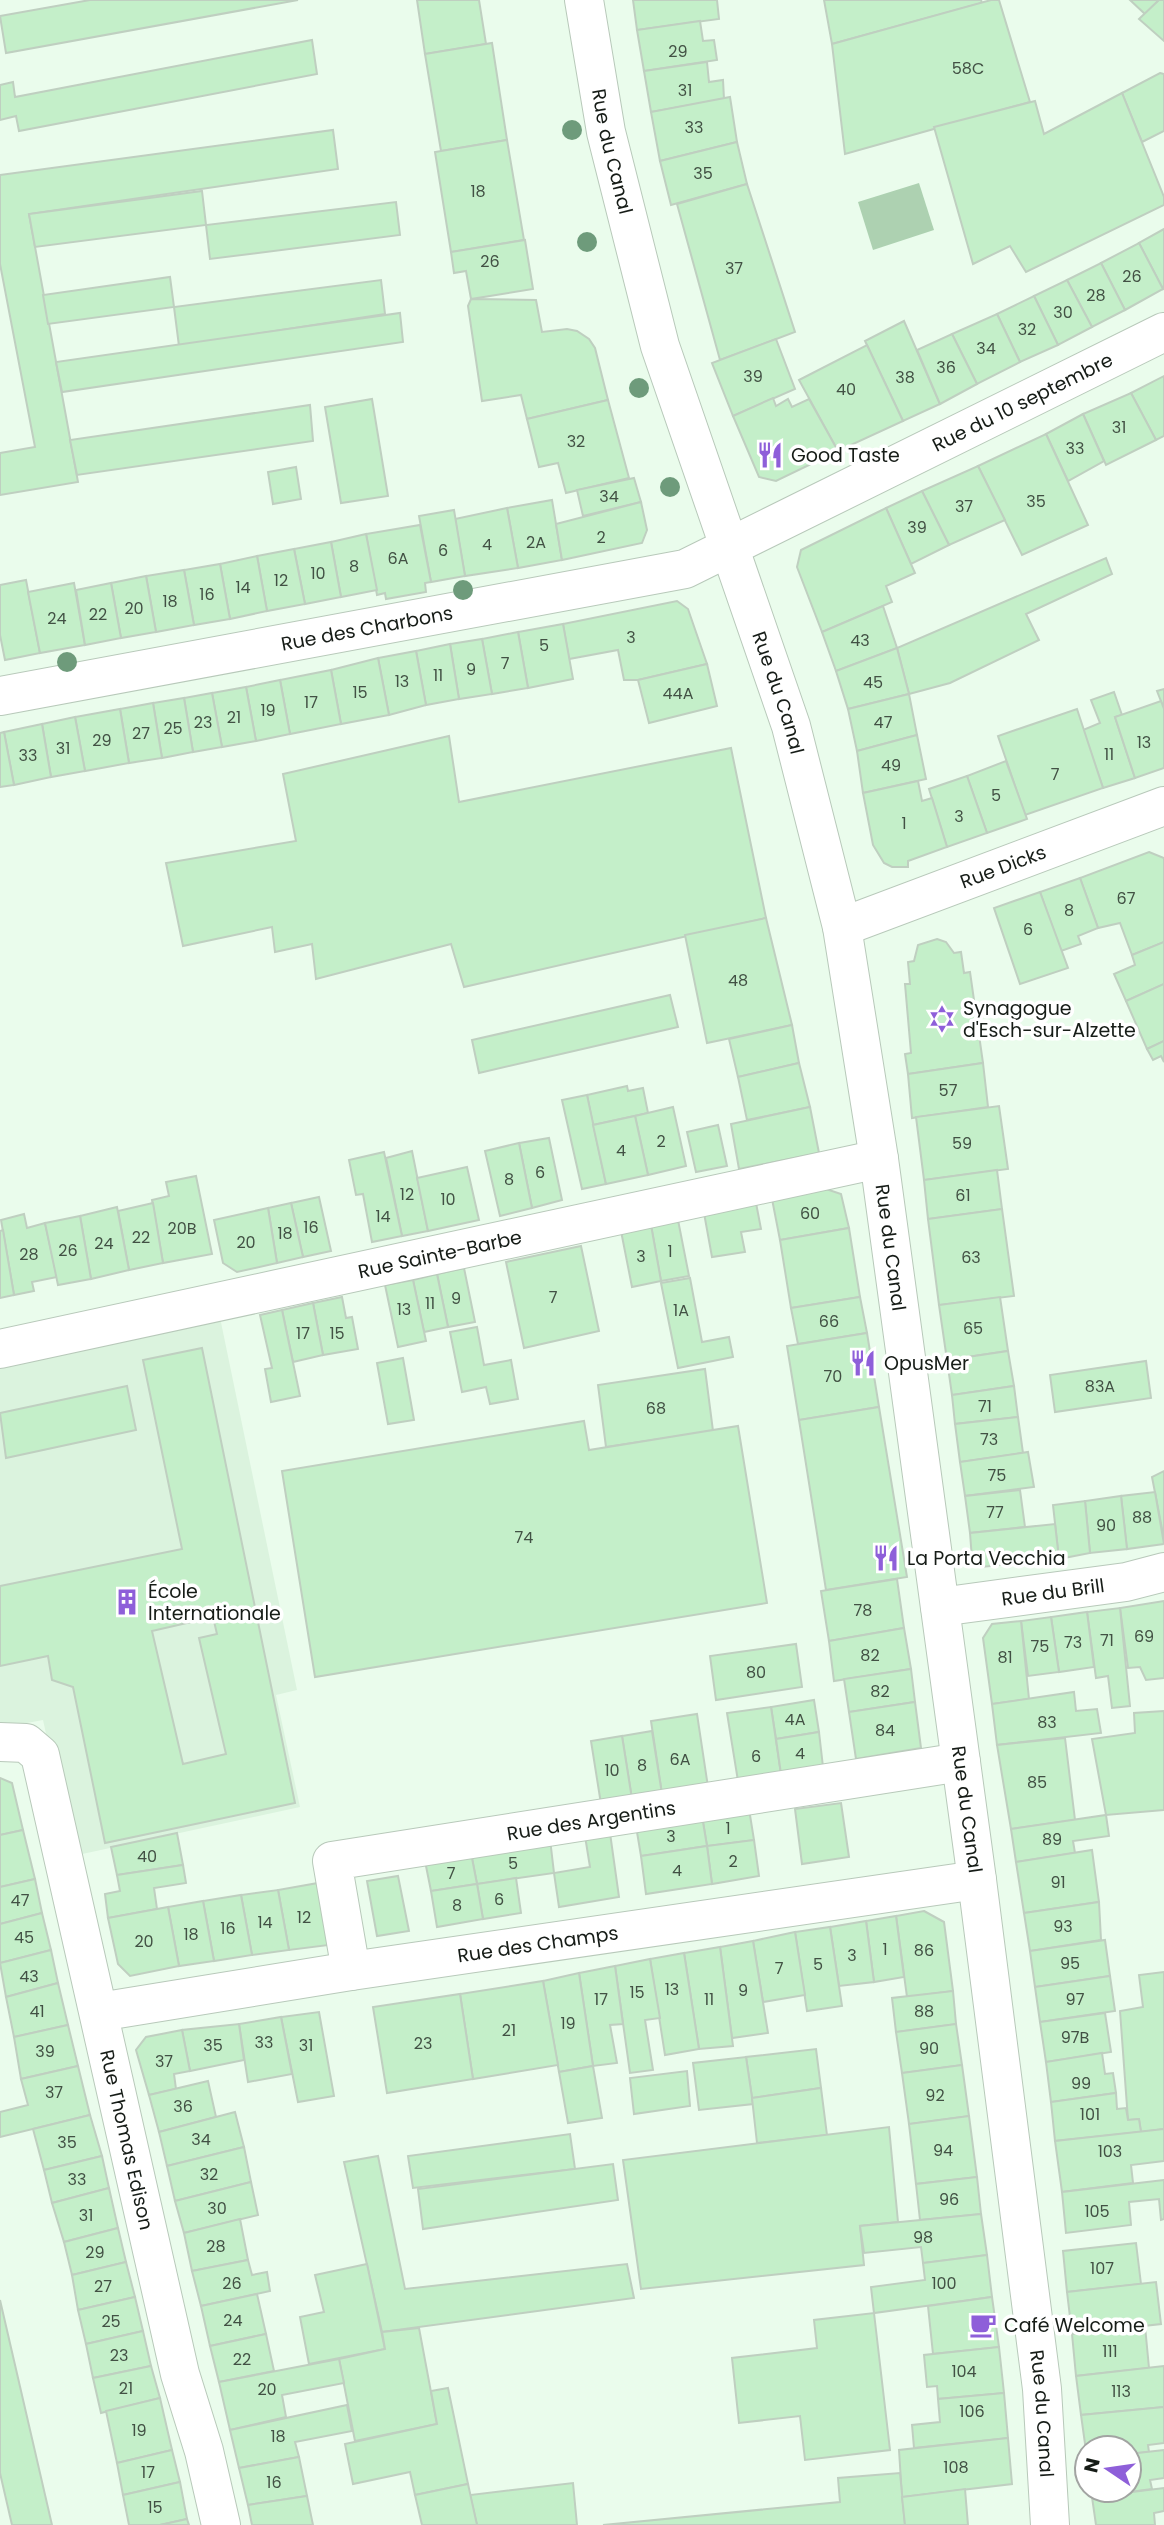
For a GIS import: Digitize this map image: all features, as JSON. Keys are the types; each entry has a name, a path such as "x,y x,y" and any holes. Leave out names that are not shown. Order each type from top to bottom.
{"street":[{"name":"Rue du Canal","path":"584,0 606,132 660,346 791,726 842,927 879,1159 977,1880 1042,2389 1050,2525"},
{"name":"Rue du 10 septembre","path":"730,547 1164,332"},
{"name":"Rue des Charbons","path":"0,696 685,569 730,547"},
{"name":"Rue Dicks","path":"842,927 1164,806"},
{"name":"Rue Sainte-Barbe","path":"0,1349 879,1159"},
{"name":"Rue du Brill","path":"940,1607 1126,1582 1164,1572"},
{"name":"Rue Thomas Edison","path":"0,1742 26,1744 40,1755 180,2374 204,2451 221,2525"},
{"name":"Rue des Argentins","path":"351,1971 332,1861 961,1762"},
{"name":"Rue des Champs","path":"99,2012 351,1971 977,1880"}],"shaded area":[{"path":"919,183 934,230 873,250 858,202"},
{"path":"217,1303 297,1690 276,1695 300,1807 73,1856 43,1720 0,1728 0,1349"}],"building":[{"path":"90,0 298,0 6,53 0,16"},
{"path":"417,0 479,0 486,44 425,54"},
{"path":"633,0 717,0 719,19 637,30"},
{"path":"824,0 981,0 982,3 832,44"},
{"path":"999,0 1030,102 845,154 832,44"},
{"path":"1130,0 1159,0 1145,14"},
{"path":"1159,0 1164,0 1164,41 1139,19"},
{"path":"700,21 703,41 714,40 717,60 644,71 637,30"},
{"path":"312,40 317,74 19,131 16,116 0,120 0,85 13,82 15,97"},
{"path":"492,43 507,140 441,151 425,54"},
{"path":"707,62 709,82 723,80 724,99 651,112 644,71"},
{"path":"1160,73 1164,74 1164,131 1142,142 1122,93"},
{"path":"1122,93 1164,197 1164,205 1026,272 1010,246 973,264 934,127 1035,101 1044,134"},
{"path":"730,97 737,142 660,161 651,112"},
{"path":"333,130 338,169 29,214 78,482 0,495 0,453 35,447 0,264 0,175"},
{"path":"507,140 524,240 451,252 435,152"},
{"path":"737,142 747,184 671,205 660,161"},
{"path":"747,184 795,332 720,360 677,204"},
{"path":"202,191 206,225 35,247 29,214"},
{"path":"396,202 400,235 210,259 206,225"},
{"path":"1164,229 1164,288 1163,289 1139,243"},
{"path":"525,240 533,289 471,299 466,271 454,273 451,252"},
{"path":"1139,243 1163,289 1125,310 1101,263"},
{"path":"1101,263 1125,310 1092,327 1067,280"},
{"path":"170,277 174,307 48,324 43,295"},
{"path":"381,280 385,314 179,346 174,307"},
{"path":"1067,280 1092,327 1058,345 1034,296"},
{"path":"1034,296 1058,345 1020,362 997,314"},
{"path":"471,299 536,300 542,332 567,329 577,331 589,339 595,348 608,400 527,419 521,395 482,401 468,306"},
{"path":"400,313 403,342 62,392 56,362"},
{"path":"997,314 1020,362 977,384 952,334"},
{"path":"904,321 940,404 903,421 865,341"},
{"path":"952,334 977,384 940,404 917,350"},
{"path":"776,339 795,389 733,416 712,363"},
{"path":"867,345 903,421 838,451 799,380"},
{"path":"1164,376 1164,436 1156,440 1131,393"},
{"path":"1131,393 1156,440 1106,465 1083,414"},
{"path":"773,398 776,406 788,399 792,407 809,399 838,451 776,481 759,477 733,416"},
{"path":"372,399 388,496 341,503 325,407"},
{"path":"608,400 629,478 566,493 558,463 539,467 527,419"},
{"path":"310,405 313,441 77,475 70,440"},
{"path":"1083,414 1104,461 1068,481 1046,434"},
{"path":"1046,434 1088,525 1022,555 978,466"},
{"path":"978,466 1005,520 949,545 922,491"},
{"path":"296,467 301,499 273,504 268,472"},
{"path":"634,478 641,502 583,516 577,490"},
{"path":"922,491 949,545 911,564 886,508"},
{"path":"552,500 562,560 518,568 507,508"},
{"path":"641,502 647,530 642,543 562,560 556,524"},
{"path":"507,508 518,568 465,576 455,519"},
{"path":"886,508 915,573 886,586 892,602 822,632 797,567 801,550"},
{"path":"454,510 465,576 431,582 419,516"},
{"path":"420,525 431,582 425,583 426,592 386,599 385,593 377,595 366,534"},
{"path":"366,534 377,590 341,597 331,542"},
{"path":"331,542 341,597 305,604 294,549"},
{"path":"294,549 305,604 267,611 257,556"},
{"path":"257,556 267,611 230,619 220,564"},
{"path":"1106,558 1112,574 1026,614 1039,640 950,683 909,694 897,648"},
{"path":"220,564 230,619 194,625 184,570"},
{"path":"184,570 194,625 156,632 146,576"},
{"path":"146,576 156,632 121,638 111,583"},
{"path":"26,580 40,653 5,660 0,635 0,585"},
{"path":"74,583 85,645 40,653 28,592"},
{"path":"111,583 121,638 85,645 76,590"},
{"path":"677,601 688,609 707,664 638,680 624,680 618,650 569,659 563,624"},
{"path":"883,606 897,648 836,671 822,632"},
{"path":"563,624 573,679 528,688 518,632"},
{"path":"518,632 528,688 492,694 482,639"},
{"path":"482,639 492,694 459,699 450,644"},
{"path":"450,644 459,699 426,705 416,651"},
{"path":"897,648 909,694 848,709 836,671"},
{"path":"416,651 426,705 389,715 378,658"},
{"path":"378,658 389,715 341,724 331,670"},
{"path":"707,664 717,706 649,723 638,680"},
{"path":"331,670 341,724 290,734 280,680"},
{"path":"280,680 290,734 256,741 246,687"},
{"path":"246,687 256,741 222,747 212,693"},
{"path":"1164,689 1164,709 1157,691"},
{"path":"1114,692 1122,715 1115,717 1135,778 1103,788 1083,730 1100,723 1091,700"},
{"path":"212,693 222,747 193,752 184,698"},
{"path":"909,694 917,735 857,751 848,709"},
{"path":"184,698 193,752 162,758 153,703"},
{"path":"1161,701 1164,709 1164,768 1135,778 1115,717"},
{"path":"153,703 162,758 129,763 120,709"},
{"path":"120,709 129,763 85,771 75,717"},
{"path":"1077,709 1103,788 1025,815 998,736"},
{"path":"75,717 85,771 51,777 42,724"},
{"path":"42,724 51,777 14,785 4,732"},
{"path":"4,732 14,785 0,787 0,733"},
{"path":"917,735 926,779 863,793 857,751"},
{"path":"449,736 459,802 731,748 766,918 464,987 451,944 316,979 312,944 275,952 272,927 183,946 166,863 296,841 283,774"},
{"path":"1006,761 1027,819 987,833 967,776"},
{"path":"967,776 987,833 947,847 929,789"},
{"path":"918,781 922,801 932,798 947,847 908,861 908,867 892,867 884,863 873,845 863,793"},
{"path":"1149,852 1164,858 1164,942 1132,955 1120,923 1098,928 1080,878"},
{"path":"1080,878 1098,928 1078,936 1081,944 1061,951 1040,892"},
{"path":"1040,892 1068,968 1020,984 994,908"},
{"path":"766,918 792,1025 707,1043 685,935"},
{"name":"Synagogue d'Esch-sur-Alzette","path":"937,939 946,942 954,953 961,952 964,973 970,972 983,1063 908,1074 905,1054 911,1053 905,984 910,984 908,962 914,961 918,945"},
{"path":"1164,942 1164,984 1126,1001 1114,974 1135,965 1132,955"},
{"path":"1164,984 1164,1041 1147,1049 1126,1001"},
{"path":"670,995 678,1027 479,1073 472,1040"},
{"path":"792,1025 799,1063 738,1077 729,1039"},
{"path":"1164,1041 1164,1062 1161,1056 1153,1060 1147,1049"},
{"path":"799,1063 810,1107 747,1120 738,1077"},
{"path":"983,1063 988,1107 912,1118 908,1074"},
{"path":"627,1086 628,1091 643,1088 648,1113 593,1125 587,1095"},
{"path":"587,1095 606,1184 582,1189 562,1100"},
{"path":"999,1106 1008,1169 924,1180 916,1117"},
{"path":"673,1107 686,1166 648,1175 635,1116"},
{"path":"810,1107 819,1153 739,1169 731,1124"},
{"path":"635,1116 648,1175 606,1184 593,1125"},
{"path":"718,1125 727,1166 696,1172 687,1132"},
{"path":"549,1138 562,1200 532,1208 519,1143"},
{"path":"519,1143 532,1208 500,1216 485,1151"},
{"path":"412,1151 428,1231 402,1236 386,1158"},
{"path":"384,1152 402,1236 372,1242 363,1194 356,1195 349,1160"},
{"path":"467,1167 479,1220 428,1231 417,1178"},
{"path":"997,1170 1002,1209 928,1219 924,1180"},
{"path":"196,1176 212,1254 163,1263 152,1200 169,1196 166,1182"},
{"path":"823,1188 841,1194 849,1228 780,1240 772,1199"},
{"path":"319,1197 331,1251 303,1257 291,1203"},
{"path":"153,1203 163,1263 129,1270 118,1211"},
{"path":"291,1203 303,1257 277,1263 268,1208"},
{"path":"756,1203 761,1229 741,1232 745,1252 712,1257 704,1213"},
{"path":"117,1207 129,1270 91,1279 80,1216"},
{"path":"268,1208 277,1263 237,1272 223,1263 214,1220"},
{"path":"1002,1209 1014,1296 939,1305 928,1219"},
{"path":"24,1214 27,1228 45,1223 57,1277 32,1282 34,1291 14,1295 1,1220"},
{"path":"80,1216 91,1279 58,1285 45,1223"},
{"path":"678,1220 689,1276 661,1281 651,1225"},
{"path":"651,1225 661,1281 632,1287 621,1231"},
{"path":"849,1228 860,1297 791,1308 780,1240"},
{"path":"3,1230 14,1295 0,1298 0,1231"},
{"path":"581,1246 599,1331 524,1348 506,1262"},
{"path":"464,1268 475,1322 448,1327 437,1274"},
{"path":"437,1274 448,1327 424,1332 413,1280"},
{"path":"690,1278 702,1342 729,1337 733,1357 678,1368 661,1283"},
{"path":"413,1280 426,1341 398,1347 385,1285"},
{"path":"342,1297 346,1318 352,1317 358,1349 323,1355 313,1303"},
{"path":"860,1297 867,1333 798,1344 791,1308"},
{"path":"1000,1297 1008,1351 947,1360 939,1305"},
{"path":"313,1303 323,1355 293,1362 282,1310"},
{"path":"282,1310 300,1396 271,1402 265,1369 272,1368 260,1315"},
{"path":"477,1327 484,1365 511,1360 518,1399 490,1404 486,1387 462,1392 450,1332"},
{"path":"867,1333 879,1407 799,1420 787,1346"},
{"name":"École Internationale","path":"202,1348 295,1803 105,1843 73,1687 52,1680 48,1656 0,1666 0,1586 182,1549 143,1360","holes":["213,1617 217,1634 199,1638 226,1754 183,1764 152,1631"]},
{"path":"1008,1351 1014,1386 952,1395 947,1360"},
{"path":"403,1358 414,1420 388,1424 377,1363"},
{"path":"1146,1361 1151,1398 1055,1412 1050,1375"},
{"path":"705,1369 713,1431 606,1447 598,1385"},
{"path":"127,1386 136,1430 6,1458 0,1413"},
{"path":"1014,1386 1018,1417 955,1424 952,1395"},
{"path":"879,1407 907,1577 826,1590 799,1420"},
{"path":"1018,1417 1023,1453 960,1462 955,1424"},
{"path":"584,1421 589,1450 738,1426 767,1603 315,1677 282,1471"},
{"path":"1028,1452 1034,1487 965,1496 960,1462"},
{"path":"1164,1471 1164,1539 1152,1477"},
{"path":"1020,1490 1025,1527 970,1533 965,1496"},
{"path":"1155,1492 1164,1544 1127,1549 1121,1496"},
{"path":"1121,1496 1127,1549 1090,1553 1085,1501"},
{"path":"1085,1501 1090,1553 1059,1559 1053,1505"},
{"path":"1055,1524 1059,1559 981,1567 972,1559 970,1533"},
{"path":"897,1579 904,1628 829,1641 821,1591"},
{"path":"1164,1601 1164,1678 1146,1680 1140,1667 1128,1668 1120,1608"},
{"path":"1120,1608 1130,1706 1112,1708 1108,1676 1096,1678 1087,1612"},
{"path":"1087,1612 1094,1667 1059,1672 1051,1617"},
{"path":"1051,1617 1059,1672 1028,1676 1021,1621"},
{"path":"1021,1621 1029,1699 992,1704 983,1638 992,1624"},
{"path":"904,1628 911,1669 834,1681 829,1641"},
{"path":"796,1644 802,1687 716,1700 710,1656"},
{"path":"911,1669 915,1702 849,1712 844,1679"},
{"path":"1074,1692 1076,1711 1097,1709 1101,1733 997,1745 992,1704"},
{"path":"814,1700 819,1732 776,1739 771,1707"},
{"path":"915,1702 921,1748 856,1759 849,1712"},
{"path":"771,1707 781,1774 738,1781 727,1713"},
{"path":"1164,1711 1164,1810 1106,1815 1092,1739 1135,1733 1134,1713"},
{"path":"697,1714 708,1787 662,1794 651,1721"},
{"path":"652,1731 662,1794 632,1799 622,1736"},
{"path":"819,1732 823,1767 781,1774 776,1739"},
{"path":"622,1736 632,1799 601,1804 591,1741"},
{"path":"1065,1738 1075,1820 1011,1829 997,1745"},
{"path":"0,1778 12,1783 23,1830 0,1835"},
{"path":"841,1803 849,1857 802,1864 795,1809"},
{"path":"749,1809 754,1840 707,1846 702,1816"},
{"path":"1106,1815 1109,1836 1073,1841 1075,1853 1016,1862 1011,1829"},
{"path":"702,1816 707,1846 641,1856 636,1826"},
{"path":"23,1830 35,1879 0,1887 0,1835"},
{"path":"177,1833 183,1865 117,1875 111,1847"},
{"path":"610,1833 619,1897 559,1907 554,1873 590,1867 585,1836"},
{"path":"550,1839 554,1873 477,1884 471,1853"},
{"path":"754,1840 759,1876 712,1884 707,1846"},
{"path":"707,1846 712,1884 646,1894 641,1856"},
{"path":"1092,1850 1099,1902 1024,1913 1016,1862"},
{"path":"471,1853 477,1884 431,1891 425,1861"},
{"path":"183,1865 186,1883 154,1888 157,1909 108,1918 105,1894 120,1891 117,1875"},
{"path":"398,1876 409,1931 377,1936 367,1881"},
{"path":"516,1878 521,1913 483,1919 477,1884"},
{"path":"35,1879 42,1913 0,1924 0,1887"},
{"path":"318,1883 329,1945 289,1950 278,1890"},
{"path":"477,1884 483,1919 437,1927 431,1891"},
{"path":"278,1890 289,1950 252,1955 241,1895"},
{"path":"241,1895 252,1955 214,1961 203,1901"},
{"path":"203,1901 214,1961 179,1966 168,1907"},
{"path":"1099,1902 1101,1940 1030,1951 1024,1913"},
{"path":"168,1907 179,1966 130,1976 118,1964 108,1918"},
{"path":"924,1911 944,1922 953,1991 907,1997 896,1916"},
{"path":"42,1913 51,1950 0,1963 0,1924"},
{"path":"896,1916 904,1977 874,1982 866,1921"},
{"path":"866,1921 874,1982 839,1986 830,1927"},
{"path":"830,1927 842,2006 807,2011 795,1932"},
{"path":"795,1932 805,1995 763,2002 753,1941"},
{"path":"1105,1940 1110,1976 1035,1987 1030,1951"},
{"path":"753,1941 768,2033 732,2038 720,1947"},
{"path":"720,1947 733,2046 699,2049 684,1953"},
{"path":"51,1950 58,1983 6,1997 0,1963"},
{"path":"684,1953 699,2049 665,2055 650,1959"},
{"path":"650,1959 660,2018 645,2020 653,2070 630,2073 615,1966"},
{"path":"615,1966 623,2024 610,2025 617,2063 593,2066 579,1973"},
{"path":"1164,1972 1164,2129 1141,2132 1139,2119 1128,2120 1120,2011 1143,2007 1139,1975"},
{"path":"579,1973 593,2066 559,2072 543,1981"},
{"path":"1110,1976 1115,2011 1040,2022 1035,1987"},
{"path":"543,1981 558,2065 473,2079 460,1994"},
{"path":"58,1983 68,2025 14,2037 6,1997"},
{"path":"953,1991 956,2024 896,2032 892,1998"},
{"path":"460,1994 473,2079 387,2093 373,2007"},
{"path":"319,2012 334,2096 298,2102 281,2017"},
{"path":"1105,2013 1111,2052 1046,2062 1040,2022"},
{"path":"281,2017 292,2074 248,2082 239,2024"},
{"path":"239,2024 244,2060 190,2071 182,2030"},
{"path":"956,2024 962,2065 902,2073 896,2032"},
{"path":"68,2025 78,2066 21,2079 14,2037"},
{"path":"182,2030 190,2071 174,2074 176,2089 149,2095 136,2050 146,2037"},
{"path":"816,2049 821,2088 752,2098 746,2057"},
{"path":"1102,2053 1105,2074 1113,2073 1116,2093 1051,2102 1046,2062"},
{"path":"746,2057 753,2104 699,2110 693,2063"},
{"path":"962,2065 969,2116 909,2124 902,2073"},
{"path":"78,2066 90,2115 0,2137 0,2112 28,2105 21,2079"},
{"path":"593,2066 602,2118 568,2123 559,2072"},
{"path":"687,2071 690,2106 634,2114 630,2078"},
{"path":"208,2081 216,2117 159,2132 149,2095"},
{"path":"821,2088 827,2135 757,2143 752,2098"},
{"path":"1116,2093 1117,2109 1126,2108 1128,2120 1139,2119 1141,2132 1055,2141 1051,2102"},
{"path":"235,2112 244,2147 167,2166 159,2132"},
{"path":"90,2115 102,2156 44,2170 33,2129"},
{"path":"969,2116 977,2177 916,2184 909,2124"},
{"path":"889,2127 898,2222 860,2226 864,2265 641,2289 623,2160"},
{"path":"1164,2129 1164,2161 1131,2165 1133,2183 1062,2192 1055,2141"},
{"path":"570,2134 575,2169 413,2188 408,2156"},
{"path":"244,2147 251,2182 175,2201 167,2166"},
{"path":"102,2156 109,2188 52,2203 44,2170"},
{"path":"378,2156 405,2289 627,2264 634,2298 382,2332 344,2162"},
{"path":"613,2164 618,2200 423,2229 418,2189"},
{"path":"977,2177 981,2214 920,2220 916,2184"},
{"path":"1164,2180 1164,2219 1161,2220 1159,2199 1129,2202 1131,2225 1066,2233 1062,2192"},
{"path":"251,2182 258,2215 184,2233 175,2201"},
{"path":"109,2188 118,2228 64,2242 52,2203"},
{"path":"981,2214 987,2255 923,2263 921,2247 864,2253 860,2226"},
{"path":"240,2219 248,2260 192,2271 184,2233"},
{"path":"118,2228 126,2262 72,2275 64,2242"},
{"path":"1136,2243 1141,2284 1067,2292 1063,2251"},
{"path":"987,2255 992,2297 874,2313 871,2287 925,2280 923,2263"},
{"path":"248,2260 252,2275 267,2272 270,2291 201,2306 192,2271"},
{"path":"126,2262 135,2297 78,2310 72,2275"},
{"path":"367,2264 385,2349 309,2364 300,2317 324,2312 315,2275"},
{"path":"1156,2282 1161,2324 1072,2334 1067,2292"},
{"path":"257,2294 266,2334 210,2346 201,2306"},
{"path":"135,2297 143,2331 86,2344 78,2310"},
{"path":"992,2297 999,2347 933,2354 928,2306"},
{"path":"0,2300 52,2525 12,2525 0,2473"},
{"path":"874,2313 890,2450 805,2460 800,2416 739,2423 732,2358 817,2348 814,2320"},
{"path":"1145,2326 1149,2368 1076,2376 1072,2334"},
{"path":"419,2328 437,2424 355,2441 339,2359 385,2349 382,2332"},
{"path":"143,2331 151,2366 93,2378 86,2344"},
{"path":"266,2334 274,2371 219,2382 210,2346"},
{"path":"999,2347 1004,2393 938,2399 937,2386 927,2387 924,2355"},
{"path":"339,2359 344,2383 282,2395 286,2417 230,2430 219,2382"},
{"path":"151,2366 160,2398 101,2413 93,2378"},
{"path":"1164,2366 1164,2407 1081,2415 1076,2376"},
{"path":"448,2388 468,2484 415,2495 410,2472 353,2484 345,2444 437,2424 431,2391"},
{"path":"1004,2393 1008,2438 914,2448 912,2425 940,2422 938,2399"},
{"path":"160,2398 172,2450 117,2463 106,2411"},
{"path":"347,2405 352,2431 295,2442 299,2457 239,2468 230,2430"},
{"path":"1164,2407 1164,2443 1148,2445 1149,2452 1143,2453 1143,2434 1084,2434 1081,2415"},
{"path":"1008,2438 1012,2484 902,2497 899,2450"},
{"path":"172,2450 180,2482 123,2495 117,2463"},
{"path":"1164,2450 1164,2478 1150,2480 1152,2489 1143,2490 1143,2452"},
{"path":"299,2457 307,2496 248,2505 239,2468"},
{"path":"900,2473 905,2525 603,2525 840,2502 838,2478"},
{"path":"180,2482 187,2519 160,2525 129,2525 123,2495"},
{"path":"573,2483 577,2525 477,2525 470,2495"},
{"path":"468,2484 477,2525 422,2525 415,2495"},
{"path":"1164,2488 1164,2511 1154,2513 1155,2525 1096,2525 1093,2504 1143,2504 1143,2491"},
{"path":"965,2489 968,2525 905,2525 902,2497"},
{"path":"307,2496 313,2525 252,2525 248,2505"},
{"path":"187,2519 189,2525 160,2525"}],"place":[{"name":"Good Taste","path":"770,455"},
{"name":"Synagogue d'Esch-sur-Alzette","path":"942,1019"},
{"name":"OpusMer","path":"863,1363"},
{"name":"La Porta Vecchia","path":"886,1558"},
{"name":"École Internationale","path":"127,1602"},
{"name":"Café Welcome","path":"983,2325"}]}
